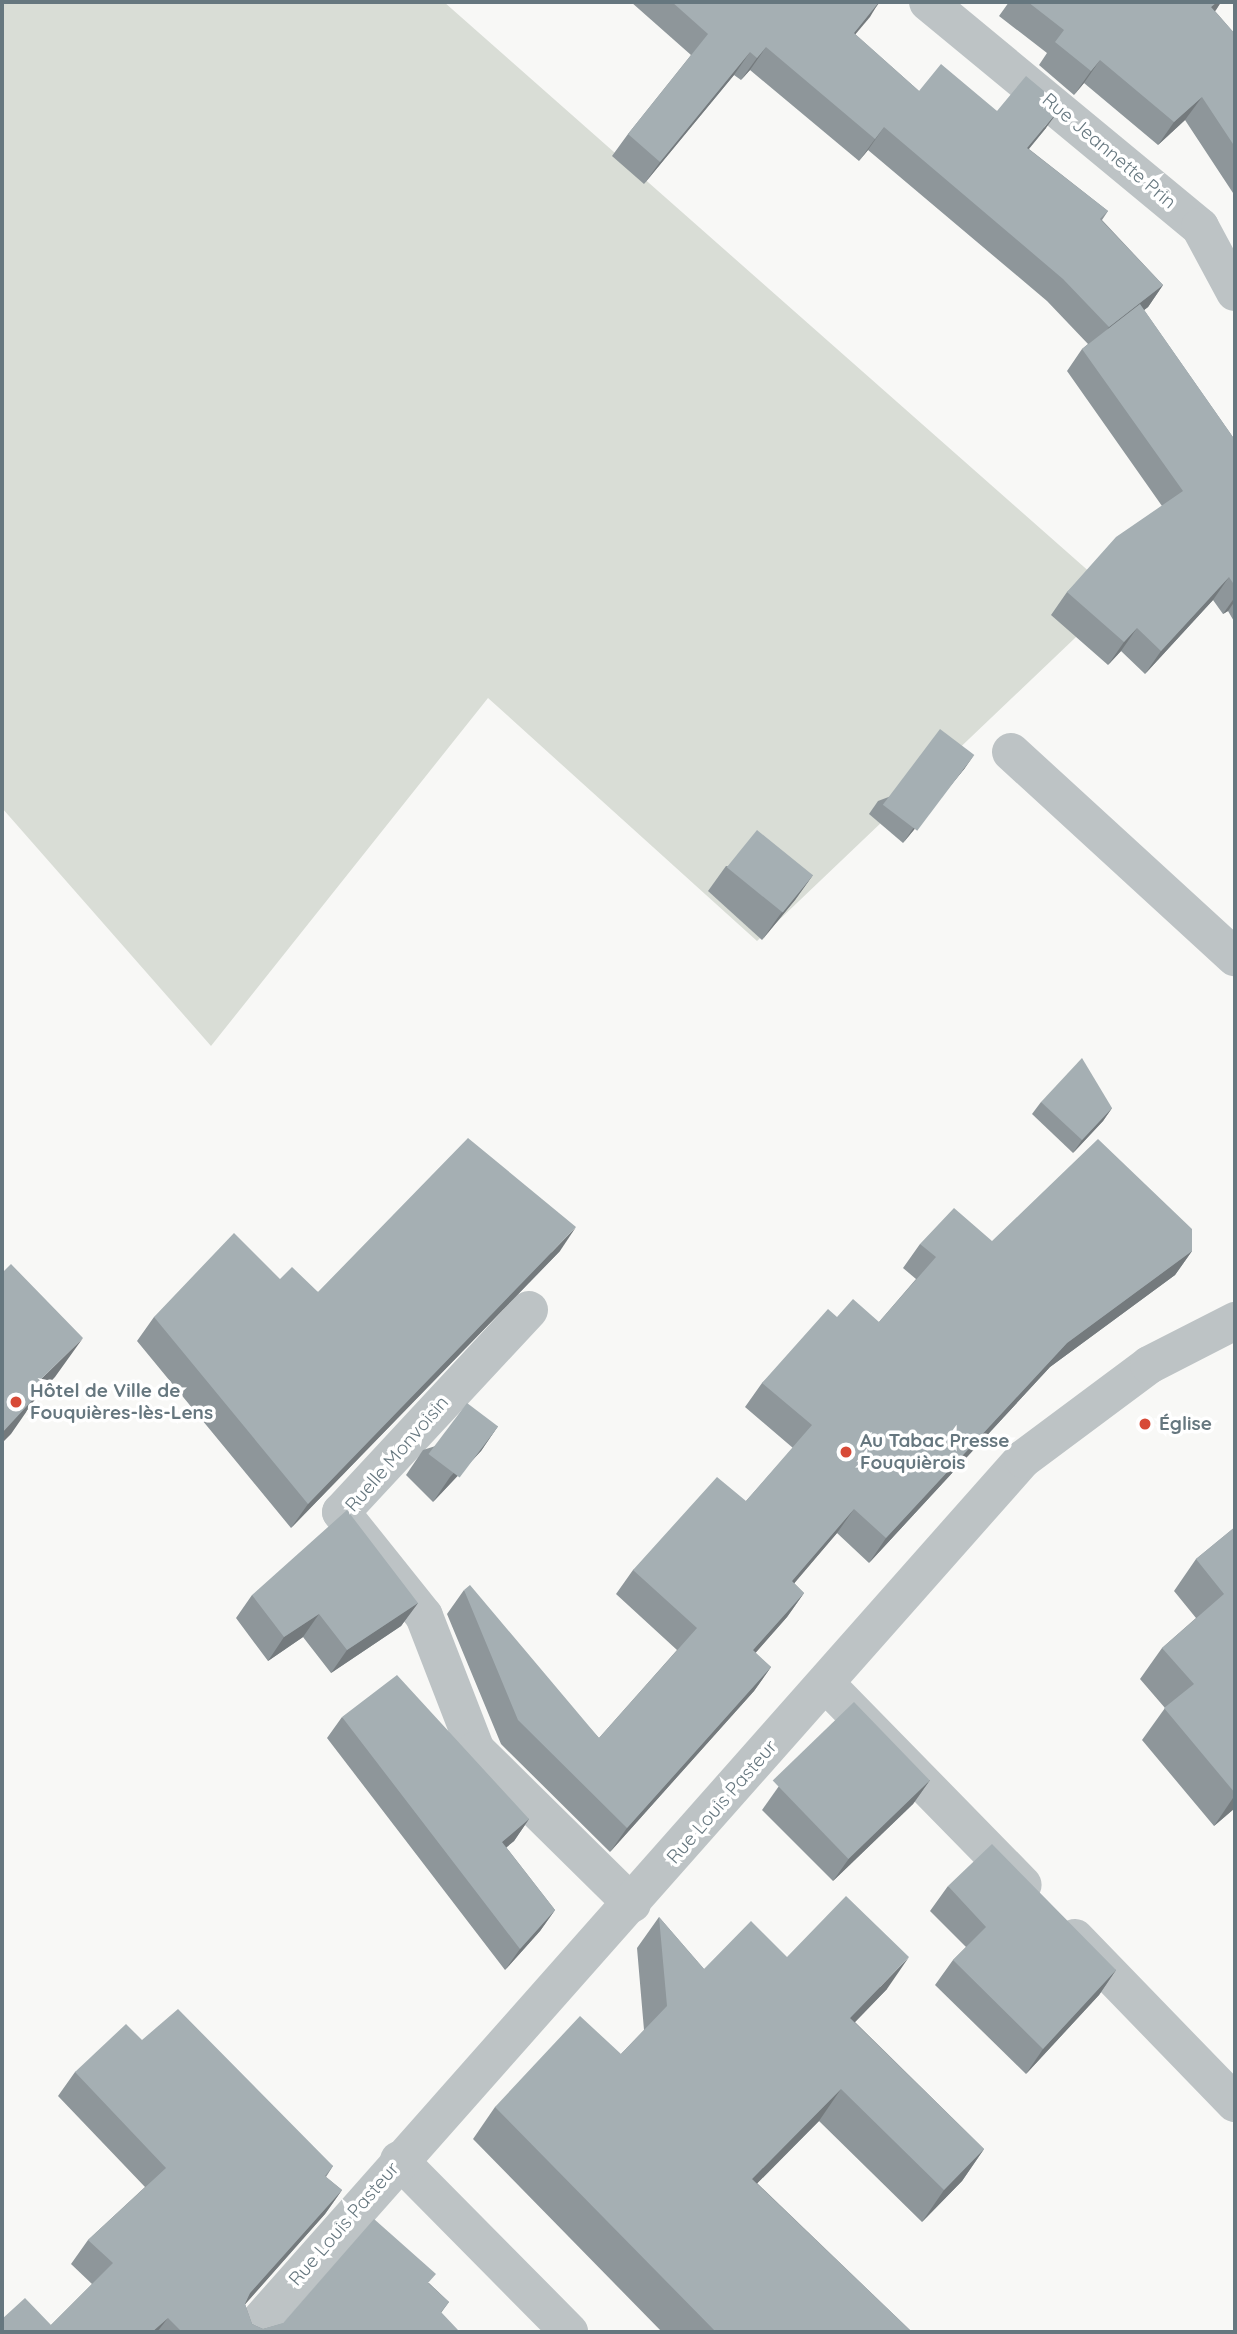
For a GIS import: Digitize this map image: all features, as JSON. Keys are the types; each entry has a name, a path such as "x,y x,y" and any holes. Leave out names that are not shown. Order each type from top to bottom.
{"street":[{"name":"Rue Jeannette Prin","path":"928,2 1200,227 1235,292"},
{"path":"1011,752 1235,957"},
{"name":"Ruelle Monvoisin","path":"529,1310 341,1512 424,1616 476,1750 632,1904"},
{"name":"Rue Louis Pasteur","path":"250,2332 399,2160 632,1904 1023,1459 1149,1365 1235,1321"},
{"path":"826,1684 1235,2103"},
{"path":"399,2160 569,2332"}],"shaded area":[{"path":"2,2 444,2 1118,597 757,941 488,698 211,1046 2,808"}],"building":[{"path":"672,2 879,2 854,33 919,91 941,64 997,111 1026,76 1062,106 1027,148 1108,211 1100,219 1163,285 1109,327 1063,279 884,127 875,139 766,47 757,58 750,52 660,162 628,134 708,34"},
{"path":"1028,2 1217,2 1211,7 1235,34 1235,147 1202,97 1174,122 1100,60 1091,71 1055,42 1064,30"},
{"path":"1140,304 1235,440 1235,586 1229,577 1161,651 1137,628 1124,642 1067,592 1116,537 1183,491 1082,349"},
{"path":"940,729 974,755 917,831 883,805"},
{"path":"757,830 813,875 783,913 727,867"},
{"path":"1082,1058 1112,1108 1082,1140 1041,1102"},
{"path":"468,1138 576,1227 308,1504 154,1317 234,1233 280,1279 292,1267 318,1292"},
{"path":"1098,1139 1192,1229 1192,1251 1067,1343 886,1538 854,1509 792,1581 804,1593 753,1650 771,1667 627,1828 518,1720 464,1590 470,1585 599,1738 697,1628 633,1570 717,1477 746,1501 812,1425 762,1383 828,1309 837,1317 853,1299 879,1322 936,1257 920,1244 954,1208 992,1241"},
{"path":"11,1264 83,1338 32,1388 38,1394 2,1433 2,1273"},
{"path":"467,1403 498,1426 460,1478 428,1454"},
{"path":"347,1510 418,1603 347,1650 319,1614 284,1637 252,1595"},
{"path":"1235,1527 1235,1793 1164,1708 1194,1684 1162,1648 1224,1594 1196,1559"},
{"path":"397,1675 529,1819 502,1842 555,1910 520,1949 342,1717"},
{"path":"854,1702 930,1780 848,1859 773,1780"},
{"path":"992,1844 1116,1970 1043,2049 953,1960 986,1927 948,1886"},
{"path":"846,1896 909,1957 850,2018 984,2149 944,2190 841,2089 752,2179 912,2332 716,2332 495,2107 580,2016 621,2054 667,2006 659,1917 704,1969 751,1921 787,1957"},
{"path":"178,2009 333,2166 325,2176 342,2190 250,2293 245,2304 252,2324 263,2329 283,2323 374,2219 436,2274 428,2283 449,2302 441,2312 458,2330 182,2332 168,2318 152,2332 2,2332 2,2319 25,2298 51,2325 113,2263 88,2240 166,2168 75,2072 126,2024 142,2040"}],"place":[{"name":"Hôtel de Ville de Fouquières-lès-Lens","path":"16,1402"},
{"name":"Église","path":"1145,1424"},
{"name":"Au Tabac Presse Fouquièrois","path":"846,1452"}]}
